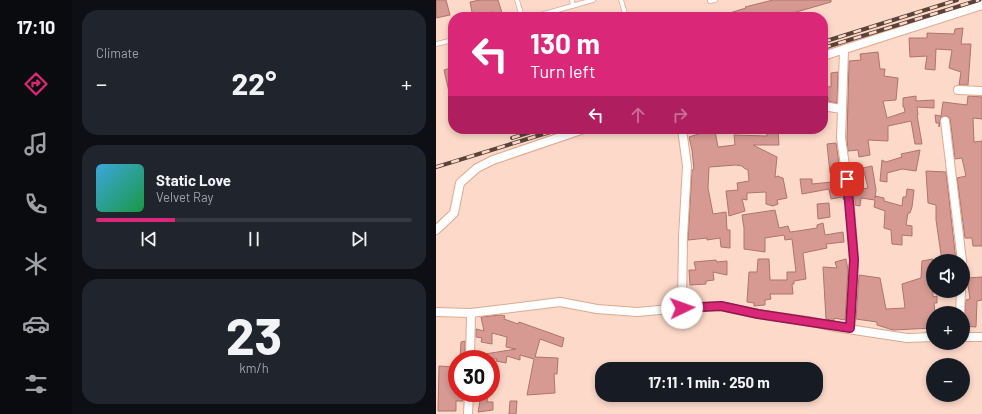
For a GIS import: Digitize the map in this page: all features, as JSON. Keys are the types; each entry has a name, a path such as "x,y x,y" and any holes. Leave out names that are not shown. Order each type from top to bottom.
{"street":[{"path":"828,55 982,5"},
{"path":"844,50 841,138 849,193 854,260 850,328"},
{"path":"958,90 982,91"},
{"path":"828,107 841,109"},
{"path":"946,121 961,254"},
{"path":"436,230 454,213 460,184 477,168 493,160 569,134"},
{"path":"682,308 683,237 687,166 683,134"},
{"path":"436,312 471,313 560,302 597,309 637,312 721,306 758,314 907,338 926,337"},
{"path":"470,350 471,313"},
{"path":"970,337 982,337"},
{"path":"468,402 468,414"}],"lane":[{"path":"517,0 521,12"},
{"path":"572,0 572,6"},
{"path":"551,12 593,0"},
{"path":"621,0 625,12"},
{"path":"710,0 715,0"},
{"path":"436,44 448,41"}],"building":[{"path":"436,0 446,0 449,12 448,15 436,18"},
{"path":"480,0 498,0 502,12 472,12 470,2"},
{"path":"773,0 831,0 831,2 796,12 733,12 746,8 745,7"},
{"path":"963,28 961,44 971,44 968,85 959,85 961,72 949,68 952,50 936,49 935,70 925,69 927,56 910,57 909,38 927,38 927,33 954,34 955,29"},
{"path":"878,52 880,69 885,69 884,76 898,78 896,100 883,101 887,118 905,112 903,107 903,98 916,96 916,101 934,100 934,108 917,107 922,144 915,144 911,121 888,126 888,141 868,140 870,155 859,157 858,150 848,151 849,61 861,60 860,54"},
{"path":"448,69 448,87 444,70"},
{"path":"838,72 837,103 828,101 828,87 831,87 831,73"},
{"path":"968,96 982,97 982,119 973,118 974,142 982,141 982,246 973,246 972,238 965,238 957,178 966,176 962,158 955,159 950,118 947,116 941,117 939,127 939,123 936,123 935,115 941,116 943,102 967,105"},
{"path":"698,134 716,134 718,147 735,145 734,135 767,136 767,134 778,134 779,145 753,145 777,157 775,177 779,176 783,178 787,198 777,200 778,204 773,206 766,204 766,192 747,193 747,200 742,199 745,211 729,216 726,191 738,190 737,183 749,181 748,170 742,166 736,165 709,167 708,188 713,214 726,212 727,230 730,230 730,248 721,247 720,238 688,240 692,170 694,169 689,137"},
{"path":"836,143 840,171 830,173 827,144"},
{"path":"920,150 916,171 902,169 887,173 887,182 880,181 882,160 886,162 902,157 901,154"},
{"path":"872,166 876,190 875,196 884,198 884,201 902,206 903,197 906,197 907,189 914,190 912,207 910,213 908,213 906,225 912,226 912,236 902,235 902,245 892,244 891,230 884,228 885,211 874,207 875,200 861,198 860,206 855,205 854,190 868,188 863,168"},
{"path":"926,171 946,172 955,254 941,254 936,220 936,205 928,203"},
{"path":"800,179 812,179 812,184 842,181 842,186 838,188 843,188 844,200 842,197 831,199 829,189 802,194"},
{"path":"829,203 830,217 818,219 817,204"},
{"path":"775,210 779,228 788,226 790,232 817,228 817,225 823,223 825,235 843,232 844,242 826,244 827,248 803,253 806,279 794,281 794,284 792,284 793,294 770,294 771,299 765,300 765,305 754,306 754,303 747,302 749,272 757,272 758,259 769,259 770,280 787,280 787,272 796,272 792,239 785,240 784,235 765,238 765,252 744,249 744,228 742,215"},
{"path":"846,259 848,270 845,320 834,318 834,321 826,319 823,267 837,268 835,262"},
{"path":"716,260 717,262 727,261 727,275 713,272 714,280 706,281 706,284 690,285 689,270 696,270 694,262"},
{"path":"926,260 926,298 937,298 937,303 934,303 934,306 926,306 926,328 893,330 877,325 877,322 856,319 859,275 880,278 886,309 905,308 902,284 921,278 922,261"},
{"path":"982,277 982,300 977,301 976,327 970,327 970,306 965,306 966,300 970,299 970,278"},
{"path":"505,316 504,319 518,324 519,322 564,338 562,347 540,339 535,357 558,358 557,374 554,374 555,393 527,395 534,359 520,355 520,360 507,356 506,363 500,362 500,352 516,349 506,347 507,337 492,333 492,344 481,342 482,338 476,337 476,329 484,331 481,317"},
{"path":"465,341 465,350 461,350 461,342"},
{"path":"439,366 448,367 448,402 456,402 456,411 438,411"},
{"path":"510,401 517,401 516,414 509,414"},
{"path":"480,402 493,402 493,410 478,412"}],"railway":[{"path":"828,40 957,0"},
{"path":"828,46 979,0"},
{"path":"512,138 524,134"},
{"path":"436,167 544,134"}],"route":[{"path":"682,308 721,306 758,314 808,321 835,327 850,328 854,260 847,179"}]}
